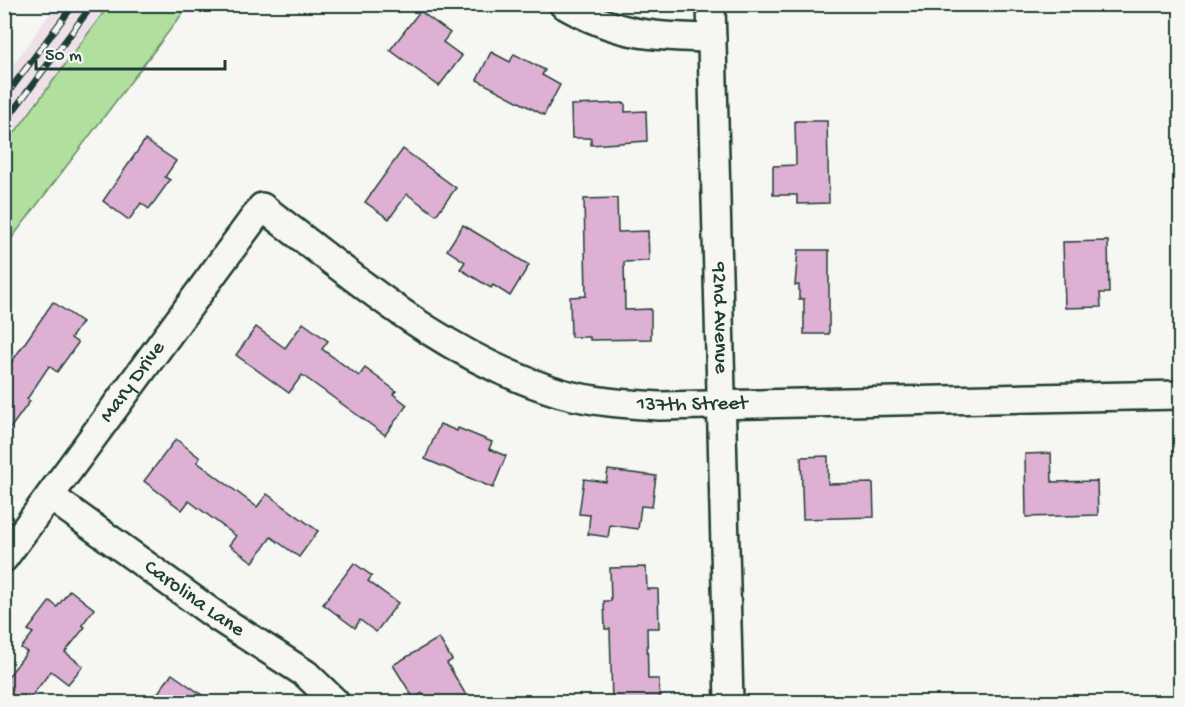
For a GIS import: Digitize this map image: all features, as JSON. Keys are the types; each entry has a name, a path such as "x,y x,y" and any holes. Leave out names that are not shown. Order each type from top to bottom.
{"street":[{"path":"563,4 590,20 619,30 652,37 712,38"},
{"name":"92nd Avenue","path":"711,4 729,702"},
{"name":"137th Street","path":"262,207 428,332 461,352 509,374 562,393 612,403 660,406 1180,395"},
{"name":"Mary Drive","path":"4,558 262,207"},
{"name":"Carolina Lane","path":"50,496 219,618 306,674 335,702"}],"shaded area":[{"path":"56,5 109,5 5,146 5,76"}],"green space":[{"path":"109,5 189,5 5,247 5,146"}],"building":[{"path":"420,11 450,33 443,42 462,56 439,86 390,50"},
{"path":"491,52 510,62 514,54 545,70 542,75 560,85 544,115 477,80"},
{"path":"625,103 625,112 646,111 647,141 591,145 591,138 572,138 571,105"},
{"path":"795,121 827,121 829,203 797,204 797,195 773,195 773,166 796,165"},
{"path":"145,140 176,161 165,177 170,180 149,209 141,203 129,220 103,201"},
{"path":"403,149 456,188 436,215 407,194 389,219 365,202"},
{"path":"617,198 618,232 648,231 649,261 624,262 625,310 651,309 651,339 590,340 590,337 571,337 570,297 586,296 584,199"},
{"path":"463,225 529,265 510,296 493,285 491,288 460,269 465,262 447,250"},
{"path":"1108,241 1109,293 1100,293 1101,307 1065,308 1063,242"},
{"path":"798,250 829,250 829,334 804,334 804,299 799,299 799,285 795,285"},
{"path":"53,302 82,322 71,338 78,343 57,372 49,366 27,399 30,401 4,437 4,373"},
{"path":"303,323 328,341 322,349 359,376 365,368 396,391 393,394 407,405 385,435 302,375 289,393 236,355 256,327 285,348"},
{"path":"440,424 457,431 458,428 492,442 489,449 506,456 493,488 425,459"},
{"path":"176,439 200,458 197,462 257,507 267,494 318,531 299,557 271,537 253,562 229,545 236,536 189,501 182,510 144,481"},
{"path":"1051,453 1052,482 1097,481 1098,515 1026,517 1025,454"},
{"path":"828,456 828,484 873,483 874,517 803,519 801,457"},
{"path":"608,470 656,476 652,507 641,506 638,529 610,525 608,537 588,534 590,515 579,514 584,479 606,482"},
{"path":"354,563 372,576 368,581 398,603 376,632 360,620 355,628 323,604"},
{"path":"646,567 647,589 658,589 659,628 647,628 648,679 659,679 660,702 612,702 610,629 605,629 604,601 611,601 610,568"},
{"path":"70,590 94,609 82,625 85,627 65,652 83,666 68,684 51,671 27,702 4,702 4,682 27,652 21,648 33,633 28,630 50,601 57,607"},
{"path":"439,638 452,660 447,663 466,695 454,702 428,702 422,693 414,699 393,665"},
{"path":"172,674 212,702 151,702"}],"railway":[{"path":"4,98 74,4"},
{"path":"4,123 93,4"}]}
